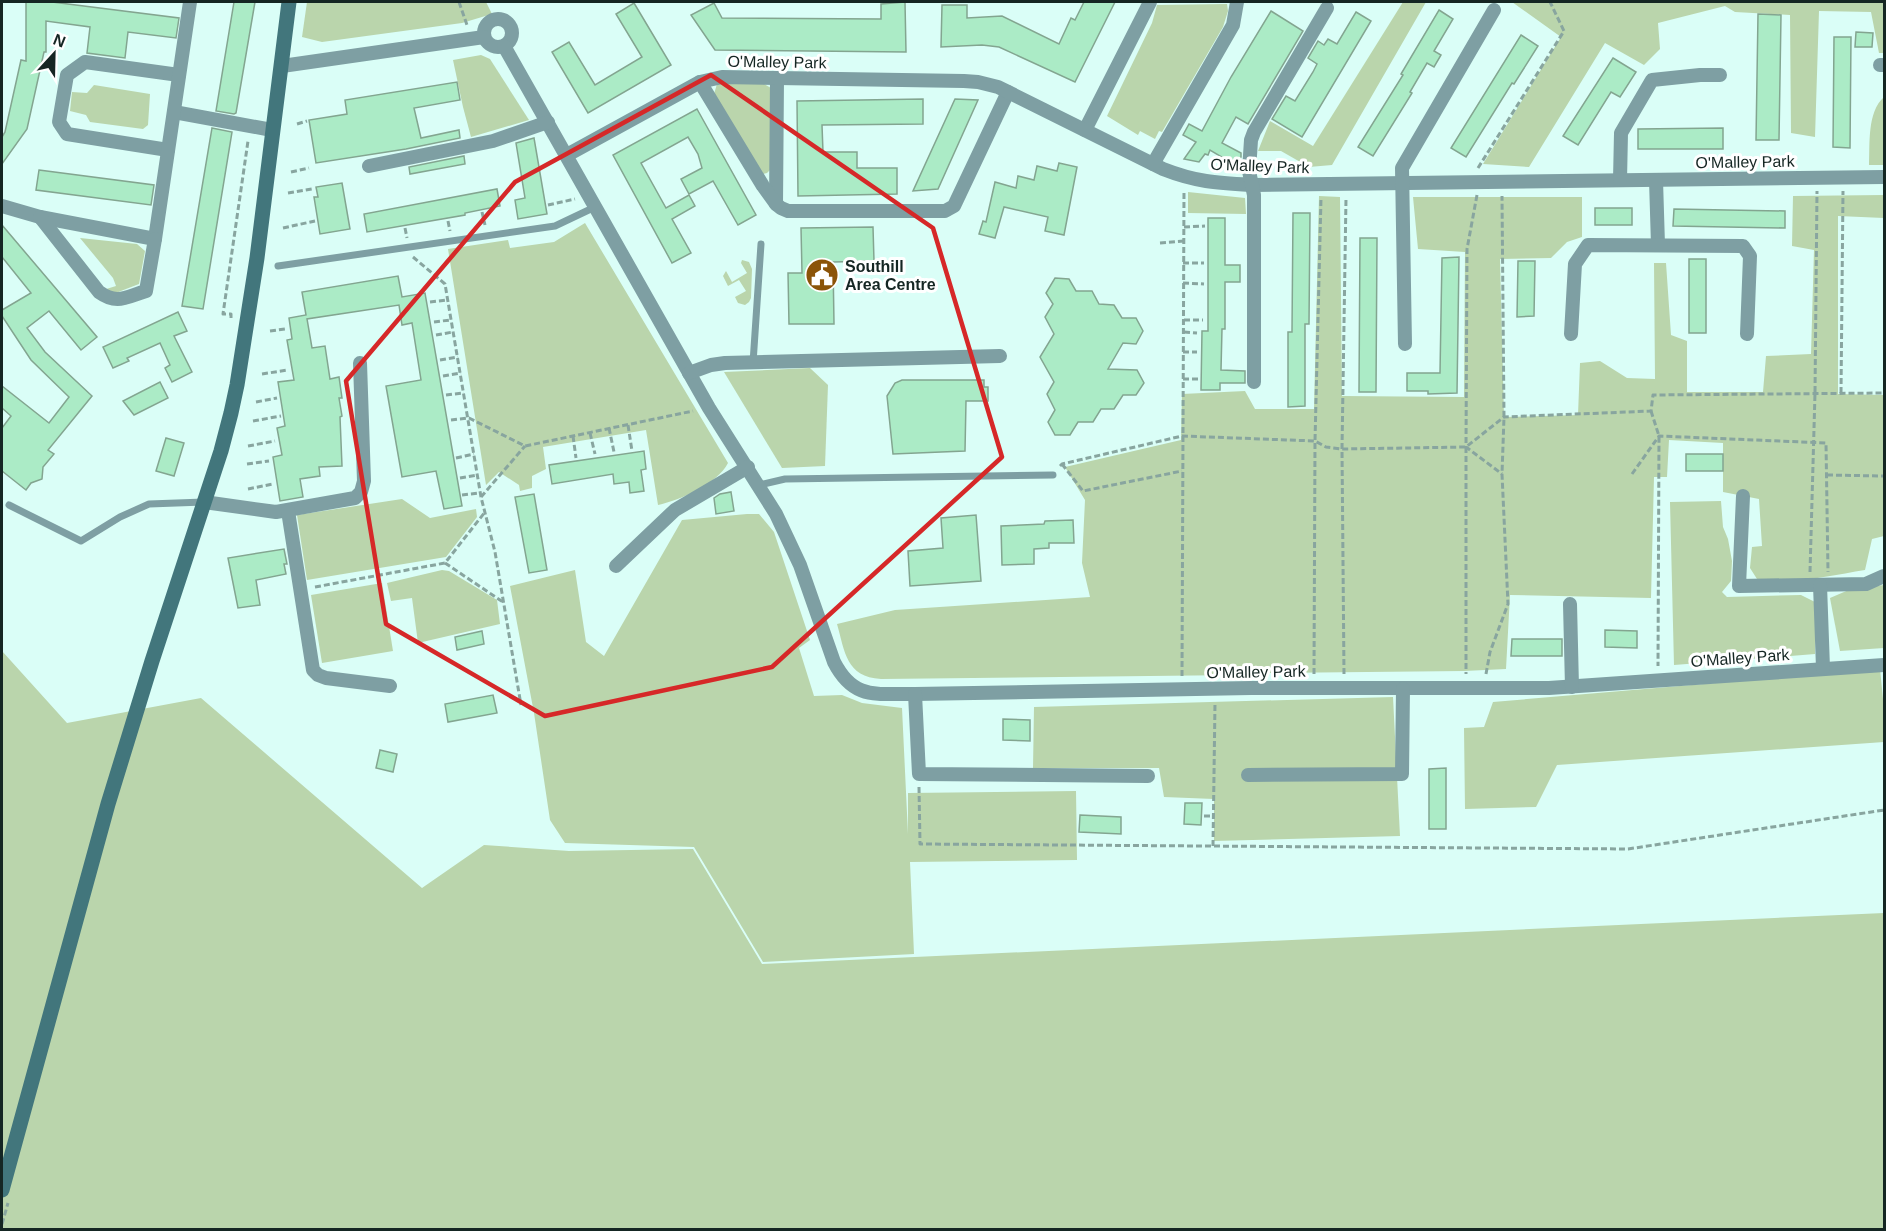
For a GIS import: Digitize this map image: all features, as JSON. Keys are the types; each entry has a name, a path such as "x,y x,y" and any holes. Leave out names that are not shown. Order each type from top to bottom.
{"main road":[{"path":"5,1195 108,804 221,451 237,385 257,258 289,2"}],"street":[{"path":"40,217 99,292 110,300 146,291 190,2"},
{"path":"1085,130 1150,2"},
{"path":"1153,164 1233,25 1237,2"},
{"path":"1254,382 1254,195 1249,171 1251,140 1326,8"},
{"path":"1405,344 1402,168 1494,10"},
{"path":"491,21 505,21 511,28 510,41 504,46 492,46 484,37 485,28 491,21"},
{"path":"282,66 484,37"},
{"name":"O'Malley Park","path":"504,46 709,408 776,514 800,565 818,620 840,674 858,690 867,693 915,694 1215,689 1572,687 1884,664"},
{"path":"168,150 67,134 59,122 67,75 85,62 179,75"},
{"path":"1620,180 1621,133 1652,80 1720,75"},
{"name":"O'Malley Park","path":"567,155 700,82 722,77 978,82 998,87 1153,164 1184,177 1208,182 1252,185 1884,177"},
{"path":"776,204 777,79"},
{"path":"700,82 763,186 776,204 788,211 945,211 950,209 954,206 1008,92"},
{"path":"174,112 272,130"},
{"path":"369,166 493,141 548,122"},
{"path":"1656,180 1658,245"},
{"path":"2,206 40,217 155,239"},
{"path":"1572,334 1575,264 1588,245 1658,245 1743,246 1750,256 1747,334"},
{"path":"689,373 717,364 1000,356"},
{"path":"204,502 288,512 355,498 362,492 364,481 360,363"},
{"path":"616,566 675,510 748,467"},
{"path":"1743,496 1739,586 1866,584 1884,576"},
{"path":"288,512 313,670 318,675 327,678 390,686"},
{"path":"1819,585 1823,668"},
{"path":"1570,604 1572,687"},
{"path":"1248,775 1402,774 1403,688"},
{"path":"915,694 919,774 1148,776"}],"lane":[{"path":"278,266 555,226 595,207"},
{"path":"753,363 761,244"},
{"path":"759,485 785,479 1053,475"},
{"path":"9,505 81,541 120,517 149,504 204,502"}],"path":[{"path":"459,2 467,25"},
{"path":"297,124 307,121"},
{"path":"230,323 231,315 223,314 250,126"},
{"path":"291,172 309,168"},
{"path":"1182,690 1184,177"},
{"path":"1841,393 1843,177"},
{"path":"1818,178 1813,443 1819,585"},
{"path":"1466,688 1467,249 1479,182"},
{"path":"1483,688 1490,652 1508,604 1502,474 1504,417 1502,182"},
{"path":"1314,688 1315,441 1321,184"},
{"path":"1344,688 1342,448 1346,184"},
{"path":"288,193 312,189"},
{"path":"548,205 576,198"},
{"path":"284,228 315,221"},
{"path":"1184,227 1205,226"},
{"path":"1160,243 1184,241"},
{"path":"403,248 445,284 481,495 495,552 521,705"},
{"path":"1183,263 1204,263"},
{"path":"1183,283 1204,284"},
{"path":"430,303 448,300"},
{"path":"434,322 451,320"},
{"path":"1183,320 1203,320"},
{"path":"270,331 285,329"},
{"path":"436,335 453,332"},
{"path":"1183,332 1197,333"},
{"path":"1183,352 1197,352"},
{"path":"440,360 458,357"},
{"path":"262,374 288,370"},
{"path":"443,376 460,374"},
{"path":"1182,380 1199,379"},
{"path":"446,395 464,393"},
{"path":"1658,681 1659,436 1651,411 1653,394 1884,393"},
{"path":"256,402 277,398"},
{"path":"462,495 481,495 525,446 709,408"},
{"path":"1466,447 1504,417 1651,411"},
{"path":"253,421 281,416"},
{"path":"451,420 469,418 525,446"},
{"path":"628,425 632,451"},
{"path":"609,428 614,452"},
{"path":"590,433 595,454"},
{"path":"573,436 576,458"},
{"path":"1053,475 1062,464 1182,436 1315,441 1326,447 1342,448 1466,447 1502,474"},
{"path":"1659,436 1826,443 1827,475 1819,585"},
{"path":"1632,474 1659,436"},
{"path":"248,446 275,441"},
{"path":"456,458 474,454"},
{"path":"247,464 269,461"},
{"path":"1062,464 1083,491 1182,471"},
{"path":"460,478 478,475"},
{"path":"1827,475 1884,476"},
{"path":"248,489 273,484"},
{"path":"301,589 445,563 485,512"},
{"path":"445,563 503,602"},
{"path":"1213,847 1215,689"},
{"path":"919,774 920,844 1628,849 1884,810"},
{"path":"1204,816 1213,816"},
{"path":"2,1224 5,1195"}],"highlighted area":[{"path":"711,75 933,228 1002,457 772,667 545,716 386,624 346,381 515,182"}],"green space":[{"path":"307,2 486,2 492,14 462,23 322,42 302,37"},
{"path":"1403,2 1426,2 1332,165 1309,167 1281,151 1258,151 1270,121 1313,146"},
{"path":"1512,2 1884,2 1884,53 1879,53 1871,12 1819,11 1815,137 1791,133 1790,15 1735,12 1725,6 1658,23 1660,49 1644,65 1605,43 1529,167 1483,164 1561,37"},
{"path":"1227,4 1228,11 1223,27 1162,132 1159,131 1155,139 1140,131 1138,135 1107,116 1152,23 1157,5"},
{"path":"481,55 490,59 529,120 471,137 453,60"},
{"path":"717,84 764,84 771,88 770,170 767,173 763,174 714,94"},
{"path":"94,85 150,94 148,125 143,129 90,122 86,115 70,111 72,92 87,93"},
{"path":"1884,97 1884,165 1869,165 1872,120"},
{"path":"1188,192 1245,198 1246,214 1188,213"},
{"path":"1884,195 1884,218 1838,216 1838,394 1884,395 1884,536 1872,539 1865,570 1796,581 1757,579 1750,568 1752,547 1762,546 1759,499 1723,492 1723,443 1669,440 1667,477 1654,477 1651,598 1510,595 1506,669 881,679 860,674 845,653 837,624 895,610 1090,597 1082,563 1085,500 1065,467 1181,440 1182,394 1245,391 1255,409 1314,409 1319,196 1340,197 1342,396 1464,397 1465,252 1418,249 1413,197 1582,197 1582,237 1567,242 1551,258 1500,259 1504,417 1578,415 1580,363 1600,361 1627,378 1655,379 1654,263 1666,263 1671,335 1687,341 1687,392 1763,392 1766,356 1811,354 1814,250 1792,246 1793,196"},
{"path":"585,223 728,463 716,478 707,484 667,503 658,505 646,430 543,447 546,469 532,476 532,488 520,491 519,485 499,472 486,485 448,249 508,240 510,248 554,242"},
{"path":"80,238 137,244 145,251 139,284 113,294 103,290 116,286 113,278"},
{"path":"742,260 749,262 752,269 751,298 745,305 738,303 735,297 746,291 739,280 728,286 723,276 726,271 732,282 747,273 741,263"},
{"path":"810,368 828,385 825,466 782,468 724,372"},
{"path":"402,499 430,518 476,509 477,517 446,557 307,580 297,515"},
{"path":"1721,501 1723,527 1732,561 1731,581 1722,592 1727,597 1801,595 1815,602 1815,654 1674,665 1670,502"},
{"path":"759,514 774,532 810,640 799,648 814,696 842,695 862,703 902,708 908,834 908,793 1076,791 1077,860 910,862 914,954 763,962 694,847 565,843 550,820 534,713 510,586 575,570 586,642 604,656 682,520"},
{"path":"442,570 449,571 497,600 500,624 418,643 412,598 391,601 387,583"},
{"path":"382,583 393,651 322,663 311,595"},
{"path":"1884,585 1884,648 1840,651 1830,598 1851,589"},
{"path":"2,651 67,723 201,698 422,888 484,845 569,851 693,849 762,964 1884,913 1884,1229 2,1229"},
{"path":"1880,669 1884,709 1884,742 1557,765 1536,807 1465,809 1464,728 1484,727 1493,702"},
{"path":"1393,697 1400,836 1214,841 1214,799 1164,797 1159,768 1033,768 1034,707"}],"building":[{"path":"26,2 52,2 179,18 176,38 128,32 125,58 87,53 90,27 46,21 46,52 44,52 27,129 2,164 2,137 21,60 26,61"},
{"path":"234,2 255,2 234,114 216,111"},
{"path":"905,2 906,52 715,50 691,15 714,3 722,18 881,19 881,4"},
{"path":"1084,2 1115,2 1075,82 999,47 982,45 941,47 942,5 967,5 967,18 1002,16 1059,44 1071,18 1075,20"},
{"path":"634,3 671,65 588,113 552,52 569,42 595,85 642,57 616,14"},
{"path":"1439,10 1453,19 1434,51 1441,55 1434,67 1427,63 1410,92 1412,93 1373,156 1358,147 1403,75 1401,74"},
{"path":"1271,11 1303,31 1248,124 1236,117 1222,143 1241,153 1241,157 1235,165 1210,150 1208,155 1205,154 1199,162 1184,159 1196,142 1183,135 1189,124 1202,131"},
{"path":"1356,12 1371,21 1302,137 1272,119 1286,96 1295,101 1313,72 1317,64 1308,58 1318,41 1324,45 1328,39 1337,44"},
{"path":"1758,14 1781,15 1779,140 1756,140"},
{"path":"1856,32 1873,33 1872,47 1855,47"},
{"path":"1521,35 1538,46 1466,157 1451,148"},
{"path":"1834,37 1851,37 1850,148 1833,147"},
{"path":"1613,58 1636,72 1620,97 1611,92 1578,145 1563,136"},
{"path":"457,82 460,100 414,108 421,138 459,130 460,138 316,163 309,120 347,114 345,100"},
{"path":"923,99 923,124 822,125 823,152 857,152 857,168 897,168 897,194 798,196 797,101"},
{"path":"955,99 978,100 938,189 913,191"},
{"path":"697,109 756,215 738,225 713,181 689,194 681,179 702,168 698,154 688,137 641,163 666,208 689,195 695,206 672,219 691,253 672,263 613,155"},
{"path":"212,128 232,132 203,309 182,306"},
{"path":"1723,128 1723,149 1638,149 1638,129"},
{"path":"534,138 547,214 518,219 515,200 525,198 516,143"},
{"path":"464,156 465,164 410,174 409,167"},
{"path":"1059,163 1077,167 1064,235 1045,231 1048,217 1004,207 995,238 979,234 983,221 986,222 995,182 1016,188 1018,176 1034,180 1037,166 1057,171"},
{"path":"39,170 154,185 151,205 36,190"},
{"path":"342,183 350,229 320,234 314,197 318,197 316,187"},
{"path":"497,189 500,206 465,213 465,215 367,232 364,214"},
{"path":"1595,208 1632,208 1632,225 1595,225"},
{"path":"1674,209 1785,211 1785,228 1673,226"},
{"path":"1293,213 1310,213 1309,324 1305,324 1305,406 1288,407 1288,332 1292,332"},
{"path":"1208,218 1225,218 1225,265 1240,265 1240,282 1225,282 1225,329 1222,329 1221,370 1245,371 1245,383 1220,383 1220,390 1201,390 1202,331 1208,331"},
{"path":"2,225 97,337 81,350 49,311 27,328 45,352 92,396 48,450 54,454 43,467 42,479 31,483 26,490 2,471 2,428 11,416 2,408 2,386 49,423 69,397 31,360 2,316 2,310 31,293 2,257"},
{"path":"873,227 874,261 833,262 834,324 789,324 788,273 802,273 801,228"},
{"path":"1360,238 1377,238 1376,392 1359,392"},
{"path":"1459,257 1457,393 1428,394 1428,391 1407,391 1407,373 1440,373 1442,258"},
{"path":"1689,259 1706,259 1706,333 1689,333"},
{"path":"1518,261 1535,261 1534,316 1517,317"},
{"path":"398,276 402,297 425,293 462,506 444,509 436,471 402,477 386,386 421,380 412,323 402,325 399,305 307,319 312,348 325,346 330,379 339,377 342,398 339,398 342,416 340,417 342,466 319,467 320,476 300,479 303,497 280,501 273,457 282,455 277,428 285,426 278,382 294,380 287,340 292,339 289,318 306,315 302,292"},
{"path":"1055,278 1069,279 1076,291 1092,291 1099,304 1114,305 1122,318 1136,318 1143,331 1136,344 1123,343 1108,369 1137,370 1144,383 1136,395 1123,395 1114,409 1101,409 1093,422 1078,422 1070,435 1055,435 1048,422 1055,410 1047,394 1054,382 1040,357 1054,334 1045,317 1053,304 1046,293"},
{"path":"178,312 187,331 174,336 192,372 172,382 165,368 170,365 160,343 127,358 129,361 113,368 103,347"},
{"path":"902,380 984,380 984,387 988,387 988,401 966,401 965,451 893,454 887,396 895,383"},
{"path":"160,382 168,398 134,415 123,401"},
{"path":"166,438 184,443 174,476 156,471"},
{"path":"644,451 646,469 641,470 644,491 630,493 629,482 614,484 613,474 552,484 549,465"},
{"path":"1686,454 1723,454 1723,471 1686,471"},
{"path":"731,492 734,511 716,514 714,498"},
{"path":"534,494 547,570 529,573 515,497"},
{"path":"976,515 981,581 910,586 908,551 943,548 941,518"},
{"path":"1073,520 1074,543 1049,543 1049,548 1034,549 1034,564 1002,565 1001,526"},
{"path":"284,549 286,574 256,580 260,605 238,608 228,558"},
{"path":"1605,630 1637,631 1637,648 1605,647"},
{"path":"482,631 484,644 457,650 455,637"},
{"path":"1512,639 1562,639 1562,656 1511,656"},
{"path":"493,695 497,713 448,722 445,704"},
{"path":"1003,719 1030,720 1030,741 1003,740"},
{"path":"380,750 397,754 393,772 376,768"},
{"path":"1446,768 1446,829 1429,829 1429,769"},
{"path":"1185,803 1202,803 1201,825 1184,824"},
{"path":"1080,815 1121,817 1121,834 1079,832"}],"place":[{"name":"Southill Area Centre","path":"822,275"}]}
